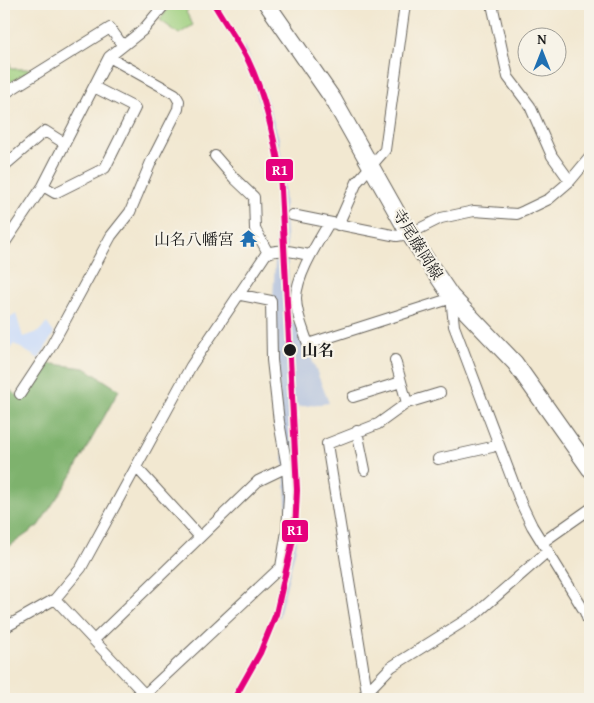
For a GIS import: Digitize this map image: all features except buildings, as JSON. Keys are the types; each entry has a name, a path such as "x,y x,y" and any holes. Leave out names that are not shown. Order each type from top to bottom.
{"main road":[{"name":"寺尾藤岡線","path":"267,4 333,99 409,234 452,296 515,363 535,388 590,469"}],"street":[{"path":"4,243 44,186 109,57 143,30 165,4"},
{"path":"405,4 385,150 358,182 334,224 310,255 296,298 298,315 308,344 446,300 452,296 454,326 521,503 585,612 590,626"},
{"path":"492,4 508,77 530,106 552,156 570,181"},
{"path":"4,94 110,28 123,46"},
{"path":"20,394 49,350 111,236 130,212 151,162 178,109 175,94 109,57"},
{"path":"44,186 54,192 105,168 135,108 94,87"},
{"path":"4,166 45,131 64,143"},
{"path":"215,156 254,197 255,229 268,253"},
{"path":"292,215 397,236 409,234 430,222 474,211 517,214 542,204 570,181 590,157"},
{"path":"268,253 288,252 310,255"},
{"path":"4,628 54,599 81,568 191,366 268,253"},
{"path":"54,599 94,640 144,698 281,567 287,531 287,466 279,422 272,360 271,301 241,295"},
{"path":"395,360 407,403"},
{"path":"353,397 401,382"},
{"path":"363,696 326,444 378,424 407,403 440,393"},
{"path":"358,431 365,470"},
{"path":"438,459 492,447 497,443"},
{"path":"94,640 199,536 258,481 287,466"},
{"path":"137,468 199,536"},
{"path":"363,696 391,667 477,613 546,546 590,509"}],"shaded area":[{"path":"244,46 261,82 279,138 283,171 291,324 298,324 329,403 297,407 301,496 296,548 279,617 272,613 289,547 273,298 278,203 271,140 254,85 238,50"},
{"path":"16,314 23,337 38,332 47,323 54,333 39,359 14,344 4,357 4,322"}],"green space":[{"path":"171,4 192,4 186,12 193,25 179,34 160,20"},
{"path":"4,53 8,54 11,69 32,69 4,86"},
{"path":"45,363 85,368 119,390 69,480 38,526 4,550 4,386 21,398"}],"transit line":[{"name":"R1","path":"214,4 254,73 268,115 280,171 297,490 295,531 276,614 260,653 234,699"}],"place":[{"name":"山名八幡宮","path":"248,239"},
{"name":"山名","path":"290,350"}]}
